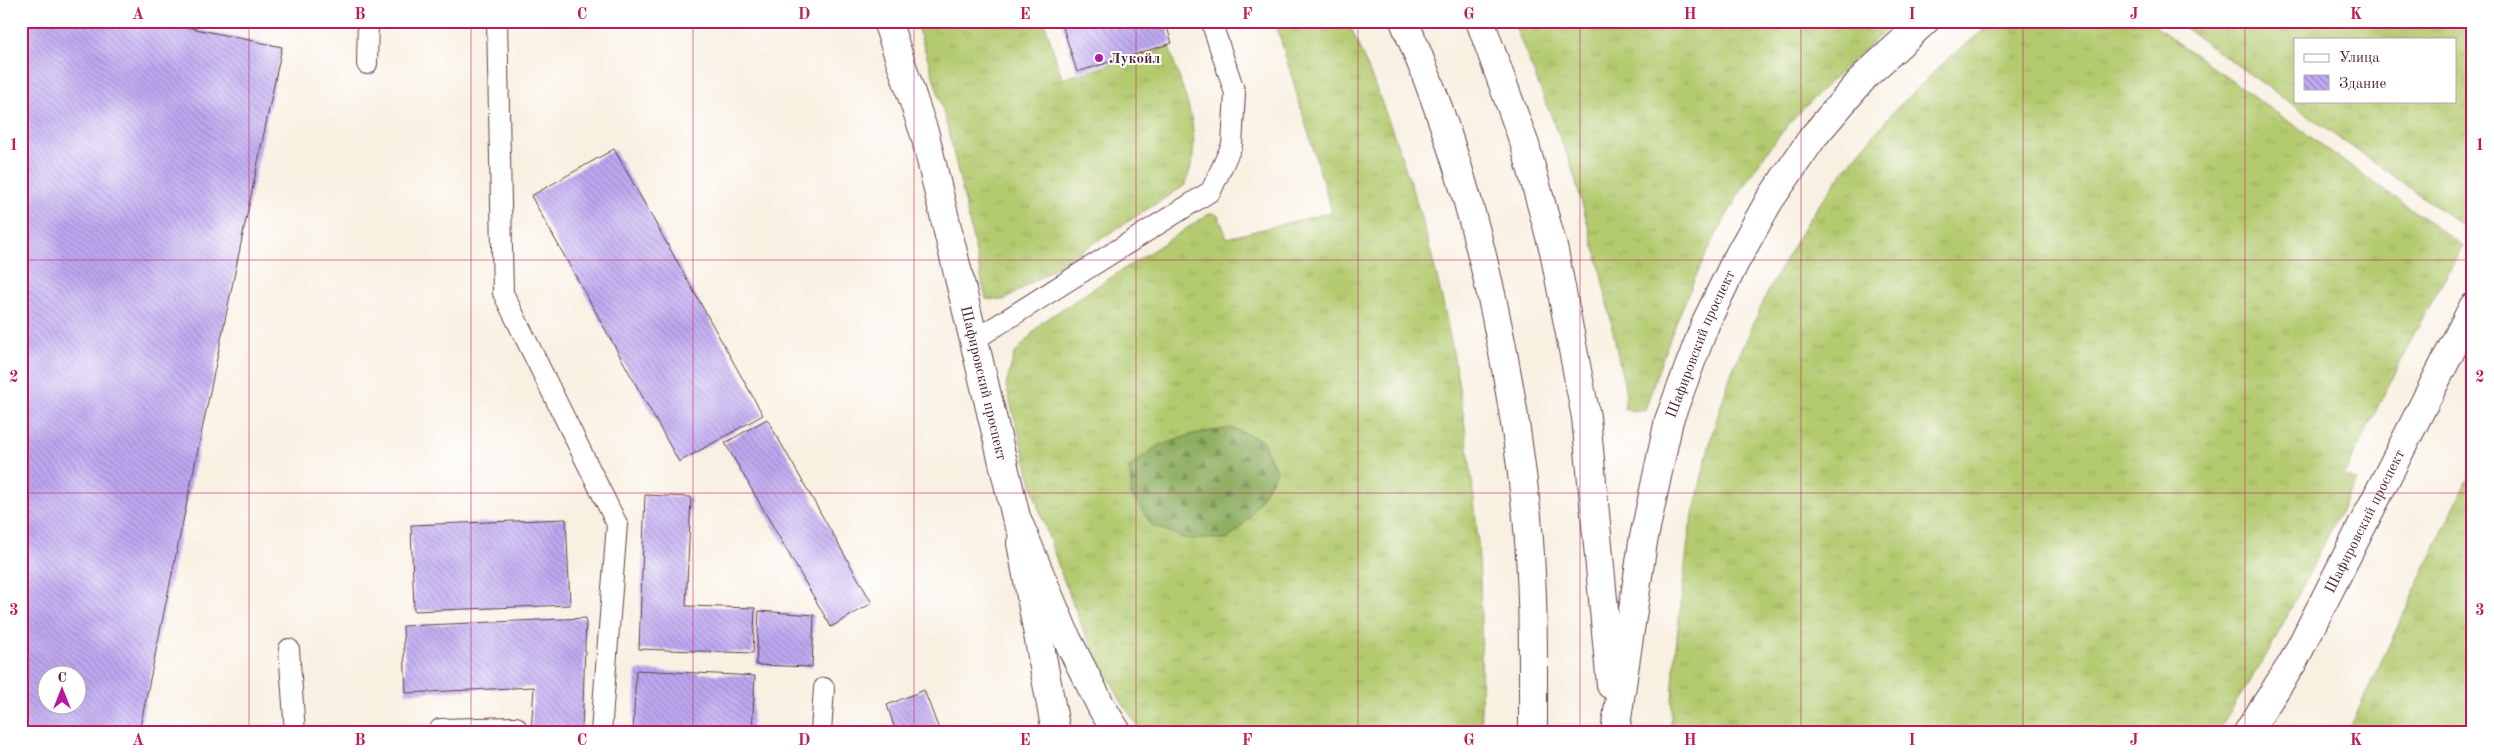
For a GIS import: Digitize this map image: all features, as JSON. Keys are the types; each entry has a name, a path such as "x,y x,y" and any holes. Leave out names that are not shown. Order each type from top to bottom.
{"main road":[{"name":"Шафировский проспект","path":"887,21 925,135 1016,517 1068,639 1102,708 1117,732"},
{"path":"1404,21 1416,49 1455,162 1480,245 1498,324 1516,428 1527,519 1532,624 1533,731"},
{"name":"Шафировский проспект","path":"1480,21 1525,145 1554,251 1586,416 1614,732"},
{"name":"Шафировский проспект","path":"1614,732 1643,542 1669,420 1706,322 1735,262 1769,201 1813,138 1865,76 1925,21"},
{"name":"Шафировский проспект","path":"2248,732 2293,662 2473,307"},
{"path":"1016,517 1056,732"},
{"path":"2263,732 2293,662"}],"lane":[{"path":"367,64 368,21"},
{"path":"497,21 503,293 617,524 601,732"},
{"path":"974,340 1211,191 1232,145 1235,93 1211,21"},
{"path":"289,649 295,732"},
{"path":"821,732 824,688"},
{"path":"440,729 516,727 515,732"}],"green space":[{"path":"915,21 1044,21 1062,79 1169,47 1191,116 1193,133 1191,168 1184,186 1004,300 986,299 946,124 927,55"},
{"path":"1275,21 1348,21 1387,118 1421,218 1433,260 1452,346 1466,433 1480,573 1481,732 1142,732 1121,701 1085,634 1061,573 1037,503 1006,386 1014,355 1042,322 1209,214 1215,213 1219,217 1227,238 1332,212"},
{"path":"1513,21 1896,21 1841,71 1789,124 1743,187 1704,260 1686,299 1670,337 1645,411 1624,410 1626,394 1599,264 1571,165"},
{"path":"1995,21 2148,21 2463,246 2415,332 2344,475 2356,481 2269,651 2217,732 1670,732 1675,655 1689,532 1712,434 1732,371 1771,285 1808,220 1846,168 1895,110 1949,58"},
{"path":"2175,21 2473,21 2473,233"},
{"path":"1232,428 1262,440 1277,472 1248,519 1229,539 1186,539 1152,525 1132,496 1129,467 1156,447 1193,434"},
{"path":"2473,467 2473,732 2348,732"}],"building":[{"path":"21,21 157,21 282,47 139,732 21,732"},
{"name":"Лукойл","path":"1061,21 1165,21 1172,43 1077,72"},
{"path":"614,149 763,415 679,462 531,196"},
{"path":"767,419 872,603 831,627 725,443"},
{"path":"645,495 691,497 686,606 755,608 753,653 639,649"},
{"path":"566,519 570,605 414,611 411,525"},
{"path":"759,611 814,615 812,667 756,665"},
{"path":"586,618 582,732 531,732 534,687 406,693 403,626"},
{"path":"636,670 755,676 752,732 633,732"},
{"path":"924,690 940,732 896,732 887,705"}],"place":[{"name":"Лукойл","path":"1099,58"}]}
